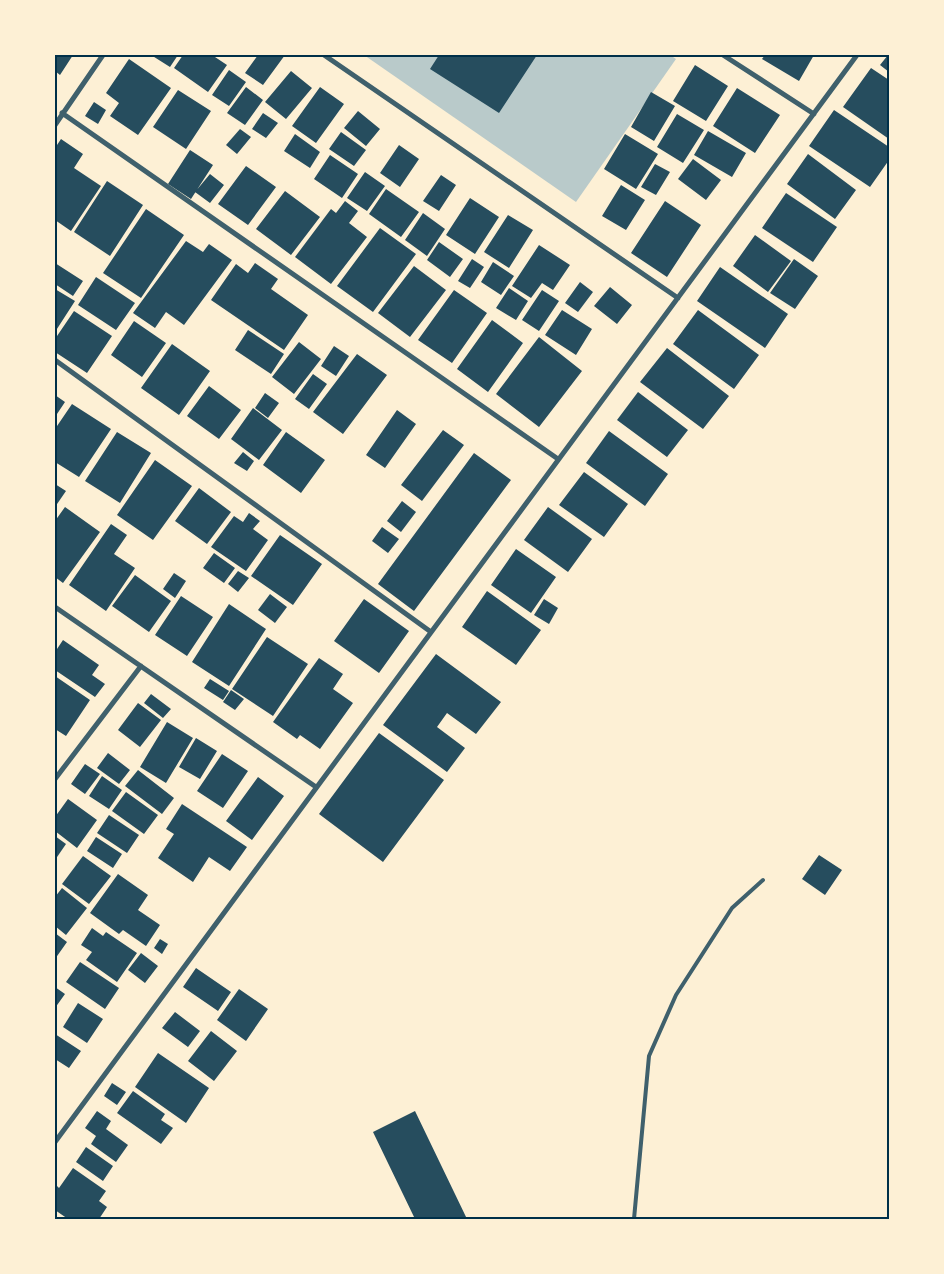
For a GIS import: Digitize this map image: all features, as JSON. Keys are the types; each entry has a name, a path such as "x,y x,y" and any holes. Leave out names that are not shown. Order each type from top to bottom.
{"street":[{"path":"55,125 102,55"},
{"path":"324,55 678,298"},
{"path":"724,55 814,114"},
{"path":"55,1142 857,55"},
{"path":"62,113 558,459"},
{"path":"55,360 431,632"},
{"path":"55,607 316,787"},
{"path":"55,779 141,666"}],"lane":[{"path":"634,1219 650,1056 676,995 732,908 764,880"}],"shaded area":[{"path":"364,55 670,55 676,59 576,202"}],"building":[{"path":"55,55 73,55 60,75 55,71"},
{"path":"151,55 178,55 170,67"},
{"path":"183,55 212,55 227,65 208,92 174,68"},
{"path":"258,55 285,55 263,85 245,73"},
{"path":"439,55 537,55 499,113 430,69"},
{"path":"765,55 814,55 799,81 762,59"},
{"path":"889,55 889,72 880,65"},
{"path":"129,59 171,88 138,135 110,116 119,103 106,93"},
{"path":"695,65 728,86 706,121 673,101"},
{"path":"871,68 889,80 889,139 843,107"},
{"path":"229,70 246,82 229,106 212,95"},
{"path":"291,71 312,88 286,119 265,102"},
{"path":"246,87 263,100 245,125 227,113"},
{"path":"320,87 344,104 316,143 292,126"},
{"path":"737,88 780,115 755,153 713,126"},
{"path":"178,90 211,111 186,149 153,127"},
{"path":"651,92 675,106 654,141 631,127"},
{"path":"94,102 106,110 98,124 85,116"},
{"path":"834,110 889,147 889,160 870,187 809,146"},
{"path":"358,111 380,129 366,146 344,128"},
{"path":"263,113 278,123 266,138 252,129"},
{"path":"677,114 704,130 683,163 657,147"},
{"path":"240,129 251,137 237,154 226,145"},
{"path":"708,131 746,153 732,177 694,155"},
{"path":"341,132 366,150 354,166 329,149"},
{"path":"295,134 320,152 310,168 284,151"},
{"path":"625,134 658,154 636,189 604,169"},
{"path":"61,139 83,154 74,168 101,186 71,231 55,220 55,148"},
{"path":"399,145 419,159 400,187 380,173"},
{"path":"190,150 213,165 191,199 168,184"},
{"path":"808,154 856,190 835,219 787,184"},
{"path":"330,155 358,174 342,198 314,179"},
{"path":"693,159 721,180 706,200 678,179"},
{"path":"655,164 670,172 656,195 641,187"},
{"path":"246,166 276,187 248,225 218,204"},
{"path":"365,172 385,186 367,211 347,198"},
{"path":"210,174 224,185 210,203 195,192"},
{"path":"441,175 456,185 439,211 423,201"},
{"path":"107,181 143,205 110,256 74,232"},
{"path":"621,185 645,200 626,230 602,216"},
{"path":"386,189 419,212 401,237 369,214"},
{"path":"285,191 320,217 291,255 256,229"},
{"path":"786,193 837,227 813,262 762,228"},
{"path":"470,198 499,217 475,254 446,235"},
{"path":"345,201 358,211 349,223 367,237 331,284 295,257 331,209 336,213"},
{"path":"665,201 701,225 667,277 631,253"},
{"path":"146,209 184,235 141,298 103,273"},
{"path":"423,213 445,229 427,256 405,240"},
{"path":"508,215 533,230 509,268 484,252"},
{"path":"380,228 416,254 373,312 337,286"},
{"path":"755,235 791,261 768,292 733,266"},
{"path":"186,241 203,252 209,244 232,260 184,325 166,312 155,328 133,313"},
{"path":"439,242 463,259 450,277 427,260"},
{"path":"539,245 570,265 553,290 542,283 531,298 512,286"},
{"path":"472,259 484,267 470,288 458,281"},
{"path":"794,259 818,276 795,309 770,293"},
{"path":"493,262 514,276 501,295 481,282"},
{"path":"55,263 83,281 73,296 55,284"},
{"path":"255,263 278,279 271,289 308,315 284,350 211,300 236,264 248,273"},
{"path":"414,266 446,290 410,337 378,313"},
{"path":"720,267 788,314 765,348 697,301"},
{"path":"96,277 135,303 116,330 78,305"},
{"path":"580,282 593,292 578,312 565,303"},
{"path":"610,287 632,305 617,324 594,306"},
{"path":"509,288 528,301 516,320 496,308"},
{"path":"55,289 75,301 55,332"},
{"path":"454,290 487,313 452,363 418,340"},
{"path":"542,290 559,301 539,331 522,320"},
{"path":"562,310 592,329 576,355 545,335"},
{"path":"698,310 759,355 734,389 673,344"},
{"path":"74,311 112,336 87,373 55,352 55,339"},
{"path":"492,320 523,343 488,392 457,369"},
{"path":"134,321 166,343 142,377 111,355"},
{"path":"248,330 284,354 271,374 235,350"},
{"path":"539,337 582,371 539,427 496,394"},
{"path":"299,342 321,359 294,394 272,377"},
{"path":"172,344 210,371 179,415 141,388"},
{"path":"334,346 349,356 336,376 321,366"},
{"path":"667,348 729,396 703,429 640,382"},
{"path":"357,354 387,375 343,434 313,412"},
{"path":"313,374 327,384 309,409 295,399"},
{"path":"209,386 241,410 219,439 187,416"},
{"path":"638,392 688,430 667,457 617,420"},
{"path":"265,393 279,403 268,418 255,408"},
{"path":"55,395 65,402 55,417"},
{"path":"72,404 111,429 79,477 55,462 55,429"},
{"path":"253,408 282,430 259,460 231,439"},
{"path":"397,410 416,424 385,468 366,455"},
{"path":"443,430 464,445 422,501 401,485"},
{"path":"609,431 668,474 645,506 586,463"},
{"path":"117,432 151,453 120,503 85,481"},
{"path":"286,432 325,460 301,493 263,465"},
{"path":"243,452 254,461 247,471 234,463"},
{"path":"474,453 511,480 414,611 378,584"},
{"path":"155,460 192,486 153,540 117,515"},
{"path":"584,472 628,504 604,537 559,505"},
{"path":"55,484 66,491 55,507"},
{"path":"199,488 231,512 207,544 175,521"},
{"path":"402,501 416,512 401,532 387,521"},
{"path":"65,507 100,532 63,583 55,577 55,521"},
{"path":"548,507 592,539 568,572 524,540"},
{"path":"249,513 260,521 253,529 268,540 246,571 211,547 234,516 243,522"},
{"path":"111,524 127,535 114,554 135,568 106,611 69,585"},
{"path":"382,527 399,539 388,553 372,541"},
{"path":"280,535 322,564 293,605 251,576"},
{"path":"516,549 556,577 531,613 491,585"},
{"path":"214,553 235,568 224,583 203,568"},
{"path":"238,571 249,578 238,592 228,584"},
{"path":"174,573 186,581 175,598 163,589"},
{"path":"135,575 171,601 149,632 112,606"},
{"path":"487,591 541,630 516,665 462,627"},
{"path":"270,594 287,607 275,623 258,610"},
{"path":"181,596 213,617 187,656 155,635"},
{"path":"364,599 409,631 379,673 334,641"},
{"path":"544,599 558,608 549,624 534,615"},
{"path":"229,604 266,629 229,686 192,662"},
{"path":"267,637 308,664 273,716 232,689"},
{"path":"63,640 99,665 92,675 105,684 95,697 55,670 55,652"},
{"path":"436,654 501,702 476,734 447,713 437,727 465,748 447,772 383,725"},
{"path":"319,658 343,674 333,689 353,703 320,749 300,735 297,739 273,722"},
{"path":"55,676 90,700 66,736 55,729"},
{"path":"210,679 229,691 223,700 204,688"},
{"path":"231,690 244,699 235,710 223,702"},
{"path":"151,694 171,709 163,718 144,703"},
{"path":"138,703 161,720 140,747 118,730"},
{"path":"167,722 193,738 166,783 140,767"},
{"path":"379,733 444,780 383,862 319,814"},
{"path":"196,738 217,751 200,779 179,767"},
{"path":"108,753 130,770 119,784 97,768"},
{"path":"222,754 248,771 223,808 197,791"},
{"path":"85,764 100,774 85,794 71,784"},
{"path":"138,770 174,798 162,814 125,786"},
{"path":"102,776 122,790 109,809 89,796"},
{"path":"258,777 284,796 252,840 226,821"},
{"path":"126,792 158,815 144,834 112,811"},
{"path":"68,799 97,820 77,848 55,831 55,817"},
{"path":"182,804 247,847 230,871 209,857 193,882 158,858 174,834 166,829"},
{"path":"109,815 139,835 127,853 97,833"},
{"path":"55,836 66,844 55,860"},
{"path":"96,837 122,854 113,868 87,851"},
{"path":"819,855 842,870 825,895 802,879"},
{"path":"83,856 111,876 89,904 62,884"},
{"path":"118,874 148,895 138,910 160,925 146,946 123,930 119,934 90,913"},
{"path":"62,888 87,908 66,935 55,926 55,897"},
{"path":"92,928 103,936 106,932 137,953 117,982 86,960 92,952 81,945"},
{"path":"55,933 67,942 55,959"},
{"path":"160,939 168,944 162,954 154,948"},
{"path":"141,953 158,966 145,983 128,970"},
{"path":"80,962 119,988 105,1009 66,982"},
{"path":"196,968 231,992 218,1011 183,987"},
{"path":"55,987 65,994 55,1008"},
{"path":"239,989 268,1009 246,1041 217,1020"},
{"path":"78,1003 103,1019 87,1043 63,1027"},
{"path":"175,1012 200,1031 188,1047 162,1028"},
{"path":"211,1031 237,1051 214,1081 188,1061"},
{"path":"55,1034 81,1051 69,1068 55,1059"},
{"path":"158,1053 209,1088 186,1123 135,1087"},
{"path":"112,1083 126,1092 117,1105 104,1096"},
{"path":"133,1091 165,1114 161,1120 173,1128 161,1144 117,1113"},
{"path":"97,1111 111,1121 106,1129 128,1145 116,1162 91,1144 96,1136 85,1128"},
{"path":"415,1111 467,1219 415,1219 373,1132"},
{"path":"86,1147 113,1166 103,1181 76,1162"},
{"path":"73,1168 106,1191 99,1201 107,1207 99,1219 68,1219 55,1210 55,1184 59,1188"}]}
